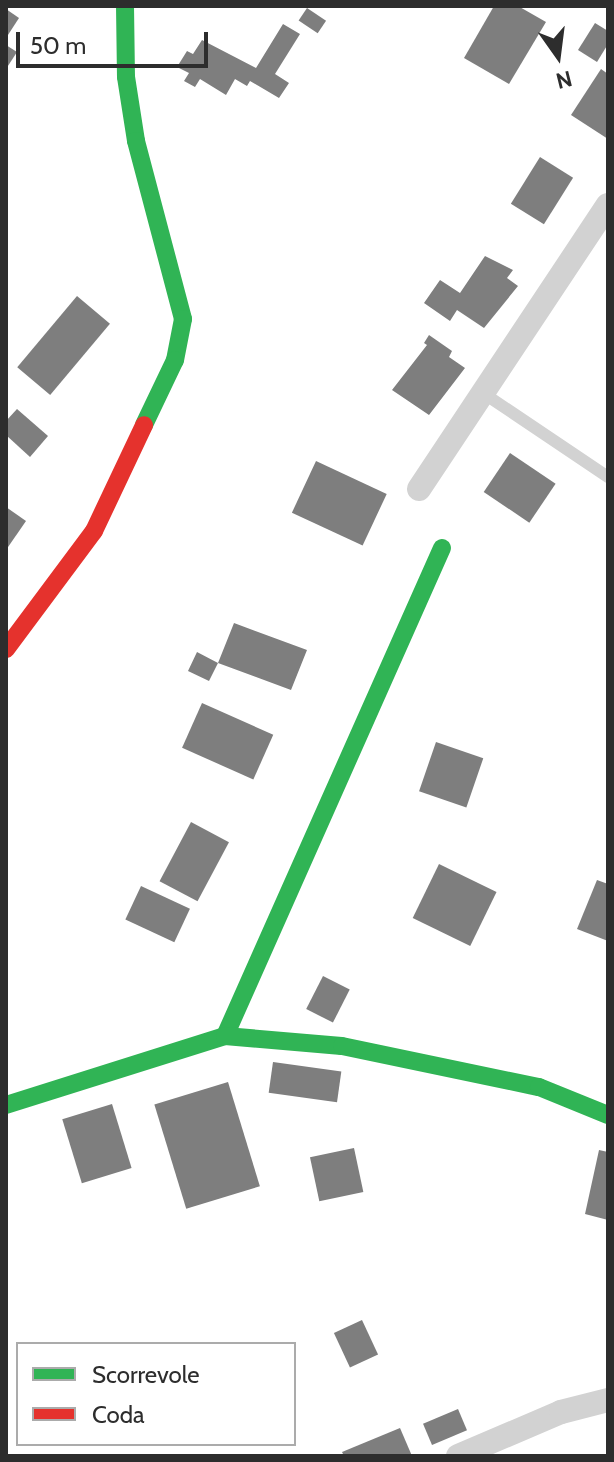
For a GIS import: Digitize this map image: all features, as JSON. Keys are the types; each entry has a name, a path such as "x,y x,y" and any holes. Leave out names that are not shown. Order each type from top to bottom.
{"street":[{"path":"6,649 94,531 175,360 183,319 136,141 126,77 125,6"},
{"path":"419,489 608,205"},
{"path":"225,1036 442,548"},
{"path":"6,1105 225,1036 342,1046 388,1055 539,1087 608,1115"},
{"path":"458,1456 561,1412 608,1400"}],"lane":[{"path":"483,393 608,477"}],"building":[{"path":"494,6 518,6 546,22 509,84 464,58"},
{"path":"307,8 326,21 318,33 299,20"},
{"path":"6,9 19,18 6,38"},
{"path":"595,23 608,31 608,44 597,62 578,50"},
{"path":"283,24 300,34 275,74 289,83 279,98 250,81 247,86 235,79 226,95 200,79 195,87 184,81 189,73 177,67 187,51 193,54 202,40 256,68"},
{"path":"6,45 17,52 6,69"},
{"path":"601,69 608,74 608,139 571,115"},
{"path":"540,157 573,178 544,224 511,204"},
{"path":"485,256 513,270 507,278 518,286 484,328 457,310 450,321 424,303 440,280 460,293"},
{"path":"77,296 110,324 50,395 17,367"},
{"path":"429,335 452,351 449,357 465,368 429,415 392,390 427,345 424,343"},
{"path":"17,409 48,436 30,457 6,435 6,421"},
{"path":"510,453 556,484 529,523 484,492"},
{"path":"316,461 387,494 363,546 292,513"},
{"path":"6,507 26,521 6,550"},
{"path":"234,623 307,650 291,690 218,663"},
{"path":"197,652 218,663 209,681 188,671"},
{"path":"202,703 273,735 253,779 182,748"},
{"path":"436,742 483,758 466,807 419,791"},
{"path":"191,822 229,842 198,901 160,881"},
{"path":"439,864 497,892 470,946 413,918"},
{"path":"597,880 608,884 608,941 577,929"},
{"path":"141,886 190,909 174,942 125,920"},
{"path":"323,976 350,990 333,1023 306,1009"},
{"path":"273,1062 341,1072 337,1102 269,1093"},
{"path":"228,1082 260,1186 186,1209 154,1105"},
{"path":"112,1104 132,1168 82,1183 62,1119"},
{"path":"354,1148 363,1192 319,1201 310,1157"},
{"path":"599,1150 608,1152 608,1220 585,1214"},
{"path":"362,1320 378,1354 350,1368 334,1333"},
{"path":"458,1409 467,1430 432,1445 423,1424"},
{"path":"400,1428 412,1456 344,1456 342,1452"}],"traffic: fast":[{"path":"125,6 126,77 136,141 183,319 175,360 144,425"},
{"path":"225,1036 442,548"},
{"path":"6,1105 225,1036 342,1046 539,1087 608,1115"}],"traffic: jam":[{"path":"6,649 94,531 144,425"}]}
